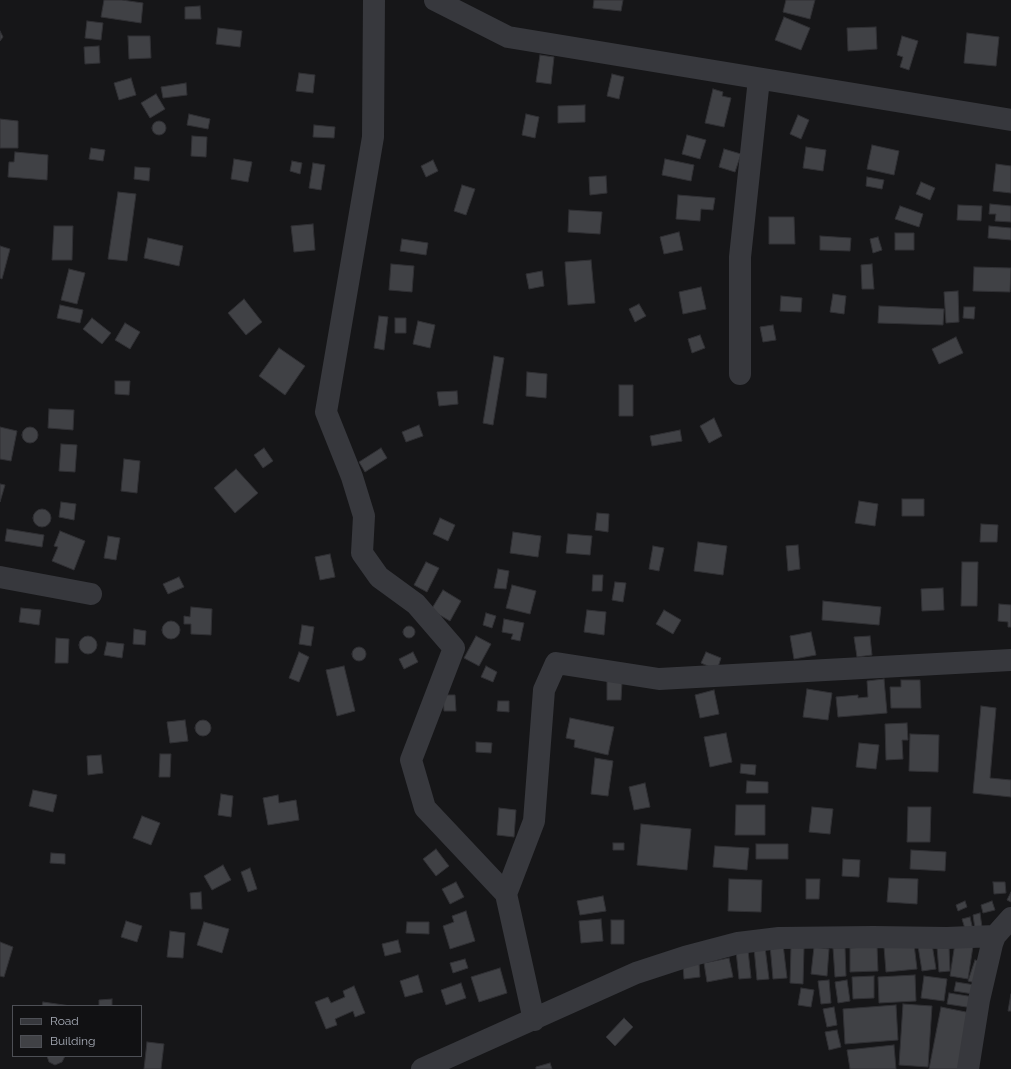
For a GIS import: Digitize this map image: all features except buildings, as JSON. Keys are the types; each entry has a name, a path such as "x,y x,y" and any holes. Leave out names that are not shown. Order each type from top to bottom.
{"street":[{"path":"374,0 373,137 326,412 352,477 364,516 362,553 379,577 416,604 454,648 411,760 425,808 506,894 534,1020"},
{"path":"435,0 508,37 1011,120"},
{"path":"740,374 740,256 759,78"},
{"path":"0,577 91,594"},
{"path":"506,894 534,821 544,690 556,663 659,679 1011,660"},
{"path":"968,1069 979,1000 995,936 1011,918"},
{"path":"422,1069 636,973 685,957 738,943 779,938 947,938 995,936"}]}
